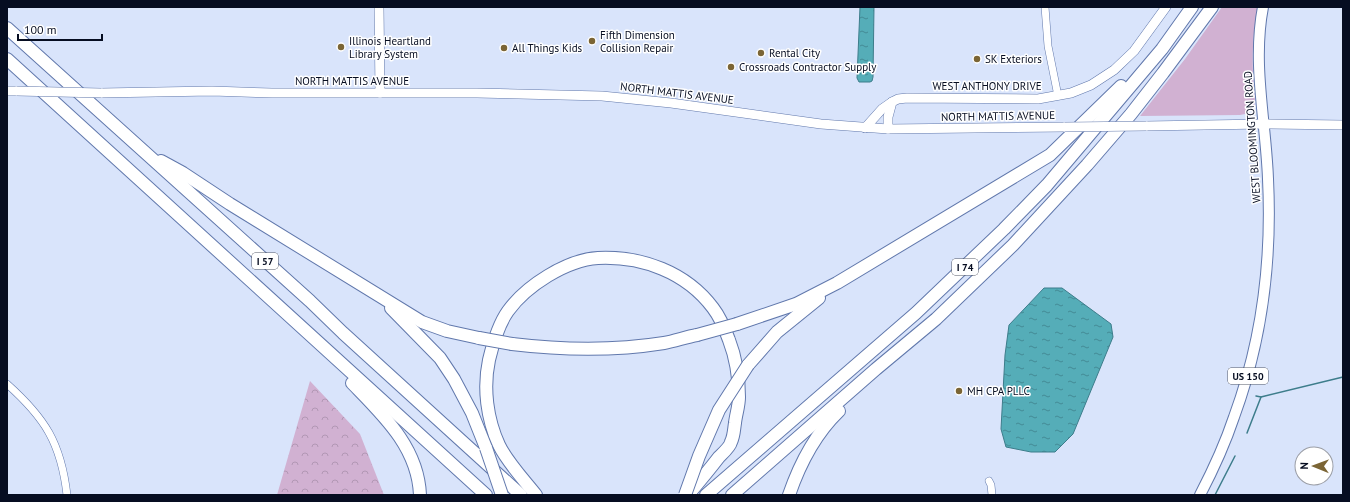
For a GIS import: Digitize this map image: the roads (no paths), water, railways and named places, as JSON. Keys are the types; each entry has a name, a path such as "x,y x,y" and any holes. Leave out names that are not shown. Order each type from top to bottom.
{"highway":[{"name":"I 74","path":"706,495 916,313 983,251 1047,185 1162,49 1192,7"},
{"name":"I 74","path":"732,495 876,369 912,340 1013,245 1087,165 1163,74 1212,7"},
{"name":"I 57","path":"7,28 304,296 521,495"},
{"path":"147,154 183,172 230,204 422,322 447,331 535,347 578,349 626,348 665,343 737,324 796,304 836,283 1050,155 1162,49"},
{"name":"I 57","path":"7,59 486,495"},
{"path":"536,495 514,468 499,446 489,417 486,396 486,372 494,340 507,312 523,293 545,277 570,265 597,258 627,259 652,264 679,277 700,293 714,309 724,327 737,367 739,398 731,443 687,495"},
{"path":"687,495 699,456 719,410 748,365 777,332 836,283"},
{"path":"378,295 440,358 454,379 472,413 502,495"},
{"path":"286,314 382,413 396,431 407,449 415,467 420,495"},
{"path":"789,495 808,451 820,432 830,420 879,374 912,340"}],"main road":[{"name":"WEST BLOOMINGTON ROAD","path":"1200,495 1214,468 1234,418 1246,379 1257,336 1266,277 1268,249 1268,185 1259,67 1260,29 1263,7"}],"street":[{"path":"379,7 380,93"},
{"path":"1045,7 1048,46 1058,96"},
{"name":"WEST ANTHONY DRIVE","path":"865,128 882,109 898,99 1038,99 1075,92 1091,85 1114,70 1134,51 1166,7"},
{"name":"NORTH MATTIS AVENUE","path":"7,91 101,93 212,91 272,93 477,93 602,96 671,103 775,118 865,128 888,129 1264,124 1343,125"},
{"path":"888,129 888,117 892,102"},
{"path":"7,384 27,402 52,437 64,475 67,495"},
{"path":"989,481 992,495"}],"water":[{"path":"860,7 874,7 873,77 872,81 870,82 859,82 857,78"},
{"path":"1044,288 1062,288 1111,324 1113,337 1073,434 1055,452 1031,452 1006,447 1001,429 1005,355 1009,325"}],"waterway":[{"path":"1256,396 1261,397 1343,377"},
{"path":"1247,433 1261,397"},
{"path":"1215,495 1235,456"}],"place":[{"name":"Fifth Dimension Collision Repair","path":"592,41"},
{"name":"Illinois Heartland Library System","path":"341,47"},
{"name":"All Things Kids","path":"504,48"},
{"name":"Rental City","path":"761,53"},
{"name":"SK Exteriors","path":"977,59"},
{"name":"Crossroads Contractor Supply","path":"731,67"},
{"name":"MH CPA PLLC","path":"959,391"}]}
